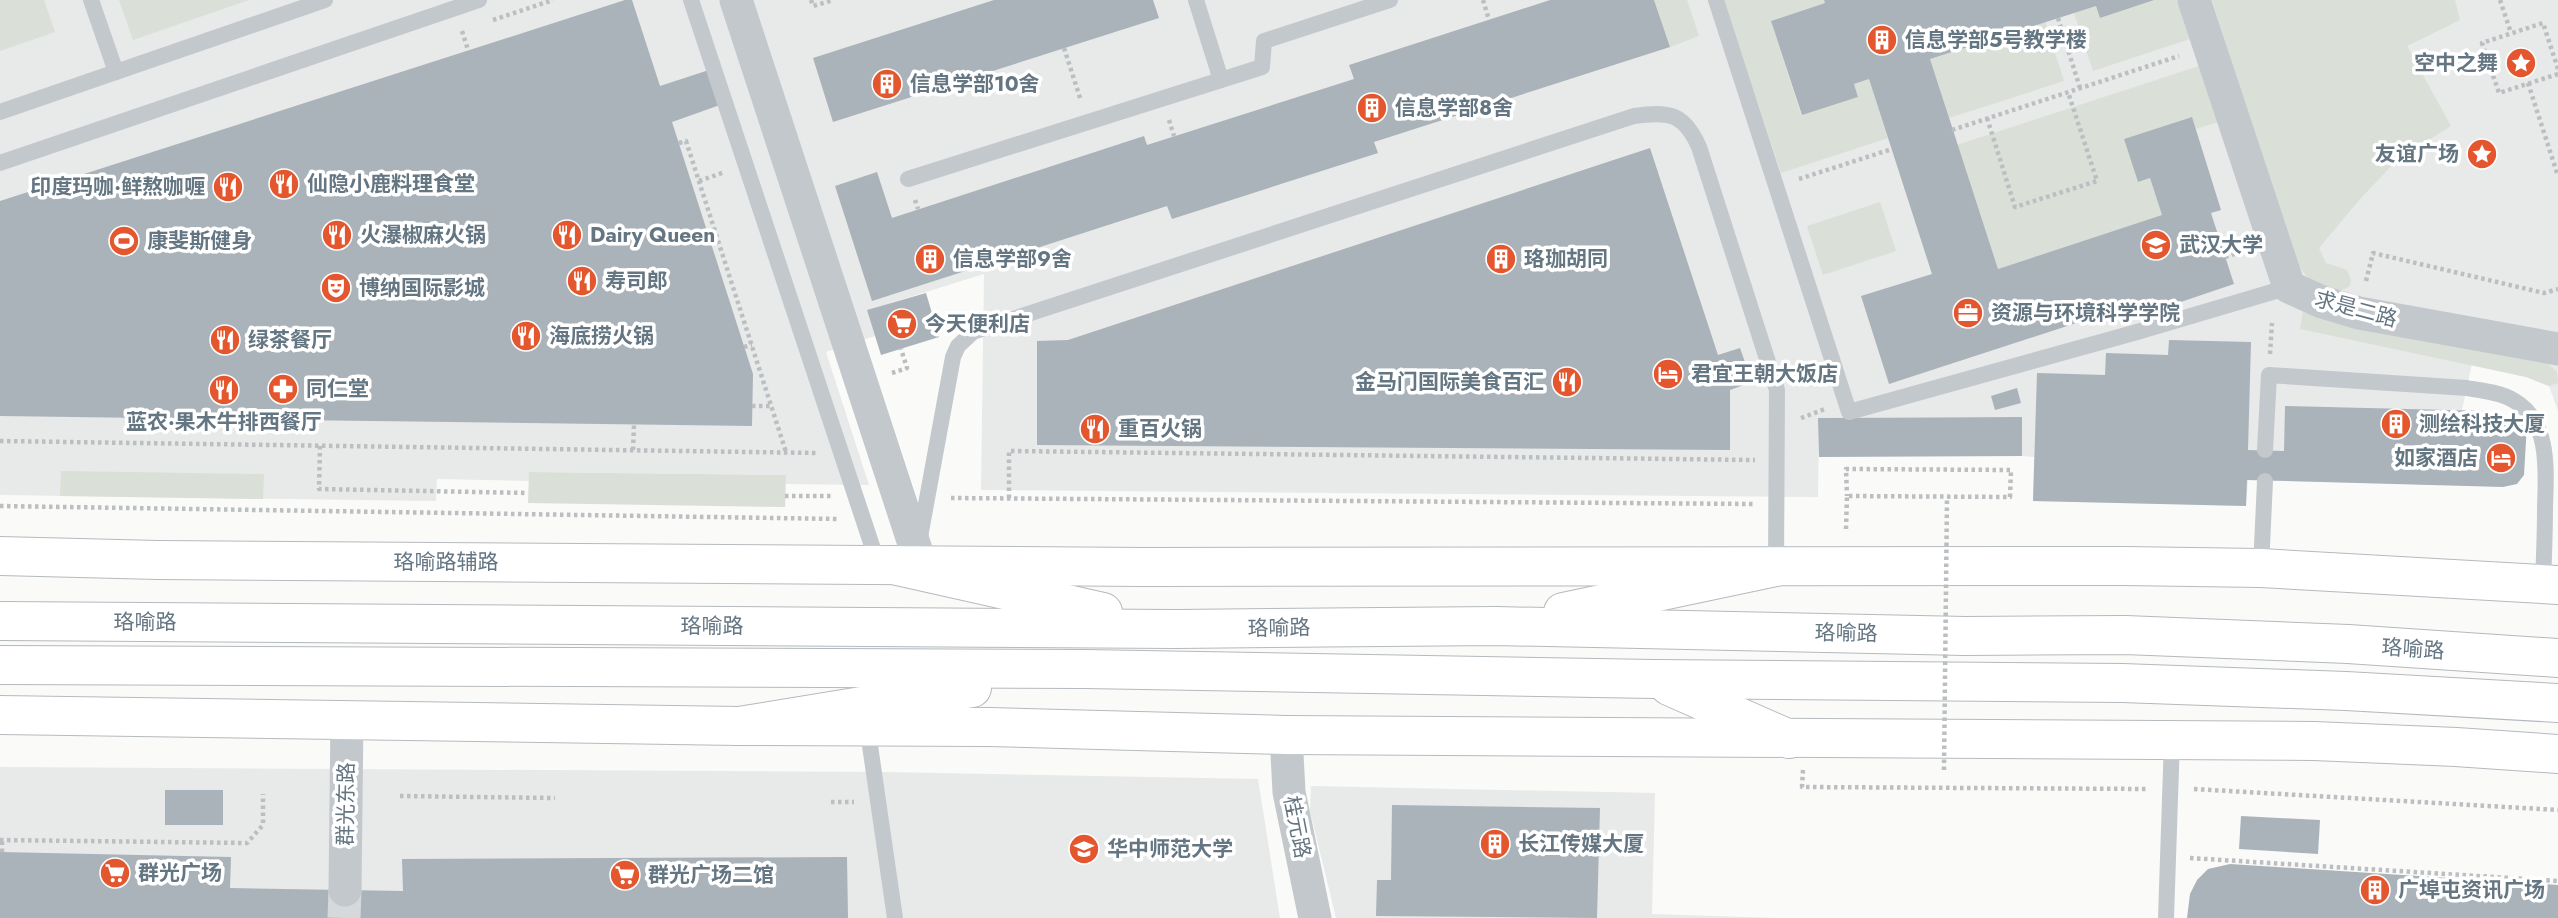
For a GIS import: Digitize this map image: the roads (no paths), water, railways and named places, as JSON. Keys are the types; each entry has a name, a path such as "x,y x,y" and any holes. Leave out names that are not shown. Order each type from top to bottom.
{"main road":[{"name":"珞喻路辅路","path":"0,556 158,560 902,562"},
{"path":"902,562 2261,568 2550,584"},
{"path":"902,562 1177,629"},
{"path":"1496,626 1776,567"},
{"name":"珞喻路","path":"0,621 1177,629 1496,626 1965,636 2125,635 2558,658"},
{"name":"珞喻路","path":"0,665 1085,670 2122,683 2558,703"},
{"path":"0,715 309,720 347,718 739,726 866,716 1085,670"},
{"path":"1654,679 1789,739"},
{"path":"866,716 989,727 1286,735 2314,741 2558,754"}],"street":[{"path":"736,0 902,562"},
{"name":"求是二路","path":"2194,0 2289,287 2322,302 2359,313 2558,349"},
{"name":"群光东路","path":"345,890 347,718"},
{"name":"桂元路","path":"1286,735 1289,792 1315,918"}],"lane":[{"path":"91,0 116,72"},
{"path":"0,112 325,0"},
{"path":"0,163 478,0"},
{"path":"691,0 863,519 902,562 928,498 953,357 958,346 972,332 1621,120 1661,114 1671,115 1685,122 1699,147 1777,390 1776,567"},
{"path":"1196,0 1221,80"},
{"path":"908,179 1262,67 1264,41 1390,0"},
{"path":"1716,0 1849,412 2289,287"},
{"path":"2265,450 2269,375 2467,388 2513,400 2535,421 2542,440 2546,463 2550,584"},
{"path":"2261,568 2265,481"},
{"path":"866,716 895,918"},
{"path":"2166,918 2172,739"}],"tunnel":[{"path":"344,918 345,890"}],"place":[{"name":"信息学部5号教学楼","path":"1882,40"},
{"name":"空中之舞","path":"2521,63"},
{"name":"信息学部10舍","path":"887,84"},
{"name":"信息学部8舍","path":"1372,108"},
{"name":"友谊广场","path":"2482,154"},
{"name":"仙隐小鹿料理食堂","path":"284,184"},
{"name":"印度玛咖·鲜熬咖喱","path":"228,187"},
{"name":"火瀑椒麻火锅","path":"337,235"},
{"name":"Dairy Queen","path":"567,235"},
{"name":"康斐斯健身","path":"124,241"},
{"name":"武汉大学","path":"2156,245"},
{"name":"信息学部9舍","path":"930,259"},
{"name":"珞珈胡同","path":"1501,259"},
{"name":"寿司郎","path":"582,281"},
{"name":"博纳国际影城","path":"336,288"},
{"name":"资源与环境科学学院","path":"1968,313"},
{"name":"今天便利店","path":"902,324"},
{"name":"海底捞火锅","path":"526,336"},
{"name":"绿茶餐厅","path":"225,340"},
{"name":"君宜王朝大饭店","path":"1668,374"},
{"name":"金马门国际美食百汇","path":"1567,382"},
{"name":"同仁堂","path":"283,389"},
{"name":"蓝农·果木牛排西餐厅","path":"224,390"},
{"name":"测绘科技大厦","path":"2396,424"},
{"name":"重百火锅","path":"1095,429"},
{"name":"如家酒店","path":"2501,458"},
{"name":"长江传媒大厦","path":"1495,844"},
{"name":"华中师范大学","path":"1084,849"},
{"name":"群光广场","path":"115,873"},
{"name":"群光广场二馆","path":"625,875"},
{"name":"广埠屯资讯广场","path":"2375,890"}]}
